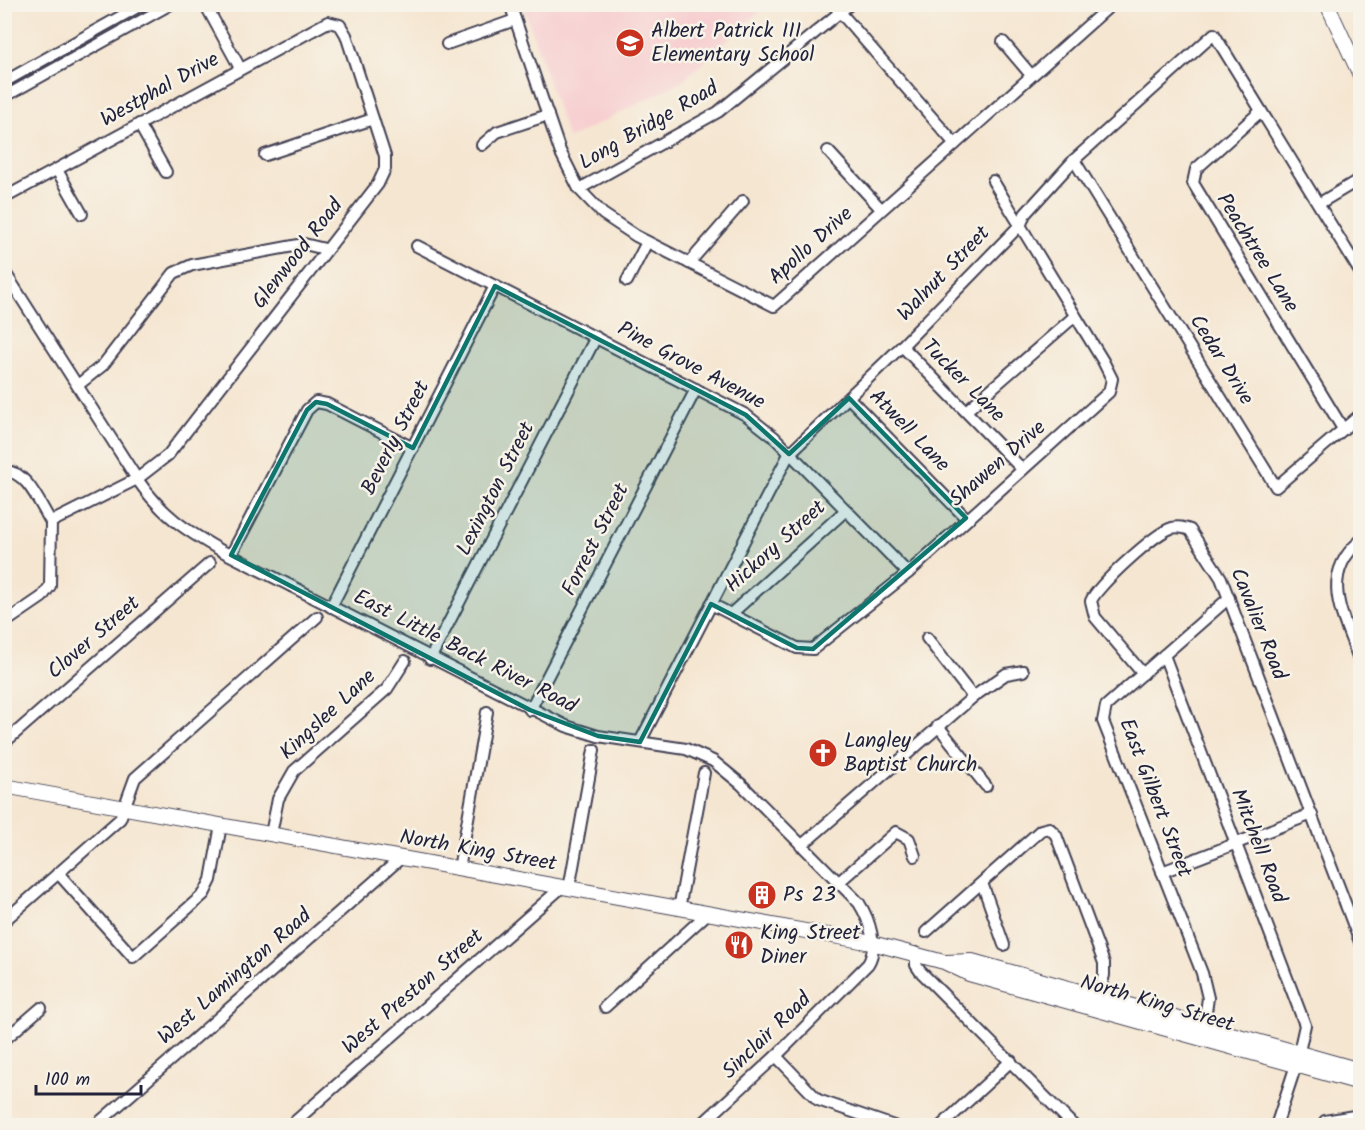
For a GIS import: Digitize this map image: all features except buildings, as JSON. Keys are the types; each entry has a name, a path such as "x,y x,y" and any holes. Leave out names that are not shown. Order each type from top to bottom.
{"main road":[{"path":"1327,4 1360,75"},
{"name":"North King Street","path":"4,786 872,943 916,953 944,962 969,974 1204,1026 1360,1083"},
{"name":"North King Street","path":"1097,1003 1298,1059 1360,1070"}],"street":[{"path":"4,82 143,4"},
{"path":"4,98 171,4"},
{"path":"205,4 240,68"},
{"name":"Apollo Drive","path":"510,4 560,151 579,189 603,214 647,242 774,306 1112,4"},
{"name":"Long Bridge Road","path":"579,189 718,112 837,9 850,4"},
{"path":"837,9 955,144"},
{"path":"447,44 515,20"},
{"name":"Westphal Drive","path":"4,198 321,24 336,23"},
{"name":"Glenwood Road","path":"51,522 137,478 168,455 383,176 385,156 346,35 336,23"},
{"name":"Walnut Street","path":"640,742 789,454 902,346 1021,225 1025,214 1074,160 1214,34 1320,203"},
{"path":"1003,42 1031,75"},
{"name":"Peachtree Lane","path":"1261,111 1196,169 1193,183 1343,429"},
{"path":"482,145 496,132 548,115"},
{"path":"265,155 373,119"},
{"path":"139,124 166,172"},
{"path":"828,151 881,209"},
{"name":"Cedar Drive","path":"1074,160 1276,487 1360,415"},
{"path":"57,170 82,214"},
{"path":"1360,179 1320,203 1360,272"},
{"name":"Shawen Drive","path":"711,604 797,648 813,650 908,573 966,518 1101,400 1112,385 1103,361 993,181"},
{"path":"689,263 743,201"},
{"path":"627,281 647,242"},
{"path":"78,385 103,365 174,273 192,265 304,244 325,249"},
{"name":"Pine Grove Avenue","path":"417,246 696,389 761,425 908,573"},
{"name":"East Little Back River Road","path":"4,272 137,478 150,497 175,523 231,555 530,710 581,732 686,749 713,761 741,784 863,909 869,924 872,943"},
{"name":"Beverly Street","path":"331,607 495,286"},
{"path":"966,411 1075,316"},
{"name":"Lexington Street","path":"430,659 596,337"},
{"name":"Tucker Lane","path":"902,346 1022,469"},
{"name":"Forrest Street","path":"530,710 696,389"},
{"name":"Atwell Lane","path":"849,398 966,518"},
{"path":"231,555 307,410 316,402 327,404 413,448"},
{"path":"4,471 14,471 24,480 51,522 50,586 42,597 4,623"},
{"name":"Hickory Street","path":"732,613 846,510"},
{"name":"Cavalier Road","path":"1143,674 1095,617 1091,601 1099,587 1155,537 1174,527 1190,531 1221,578 1230,598 1360,942"},
{"path":"1360,541 1348,551 1341,562 1336,588 1338,601 1360,662"},
{"name":"Clover Street","path":"4,743 210,563"},
{"name":"East Gilbert Street","path":"1204,1026 1208,998 1202,972 1103,721 1102,712 1106,706 1230,598"},
{"path":"4,921 120,819 129,788 135,778 316,617"},
{"path":"927,638 973,698"},
{"name":"Mitchell Road","path":"1164,655 1303,1020 1305,1032 1276,1125"},
{"name":"Kingslee Lane","path":"271,834 278,799 294,771 387,689 405,661"},
{"path":"801,846 973,698 1006,674 1023,671"},
{"path":"459,869 487,712"},
{"path":"938,726 986,786"},
{"path":"566,888 594,750"},
{"path":"679,909 705,773"},
{"path":"1162,872 1312,814"},
{"path":"58,873 133,957 204,894 211,880 221,825"},
{"path":"926,932 1041,830 1049,828 1053,830 1102,954 1104,975 1097,1003"},
{"path":"838,882 896,832 909,839 915,856"},
{"name":"West Lamington Road","path":"95,1125 401,858"},
{"path":"982,883 1004,945"},
{"name":"West Preston Street","path":"290,1125 566,888"},
{"path":"604,1007 708,914"},
{"name":"Sinclair Road","path":"700,1125 776,1056 868,964 872,956 872,943"},
{"path":"916,953 916,966 920,971 1074,1125"},
{"path":"4,1040 41,1008"},
{"path":"776,1056 818,1100 894,1125"},
{"path":"941,1125 1011,1061"},
{"path":"1325,1121 1360,1115"}],"highlighted area":[{"path":"495,286 746,415 789,454 849,398 966,518 813,649 797,648 711,604 640,742 598,736 530,710 231,555 307,410 316,402 327,404 413,448"}],"shaded area":[{"name":"Albert Patrick III Elementary School","path":"523,4 767,5 681,82 568,139"}],"place":[{"name":"Albert Patrick III Elementary School","path":"630,43"},
{"name":"Langley Baptist Church","path":"823,753"},
{"name":"Ps 23","path":"762,895"},
{"name":"King Street Diner","path":"739,945"}]}
